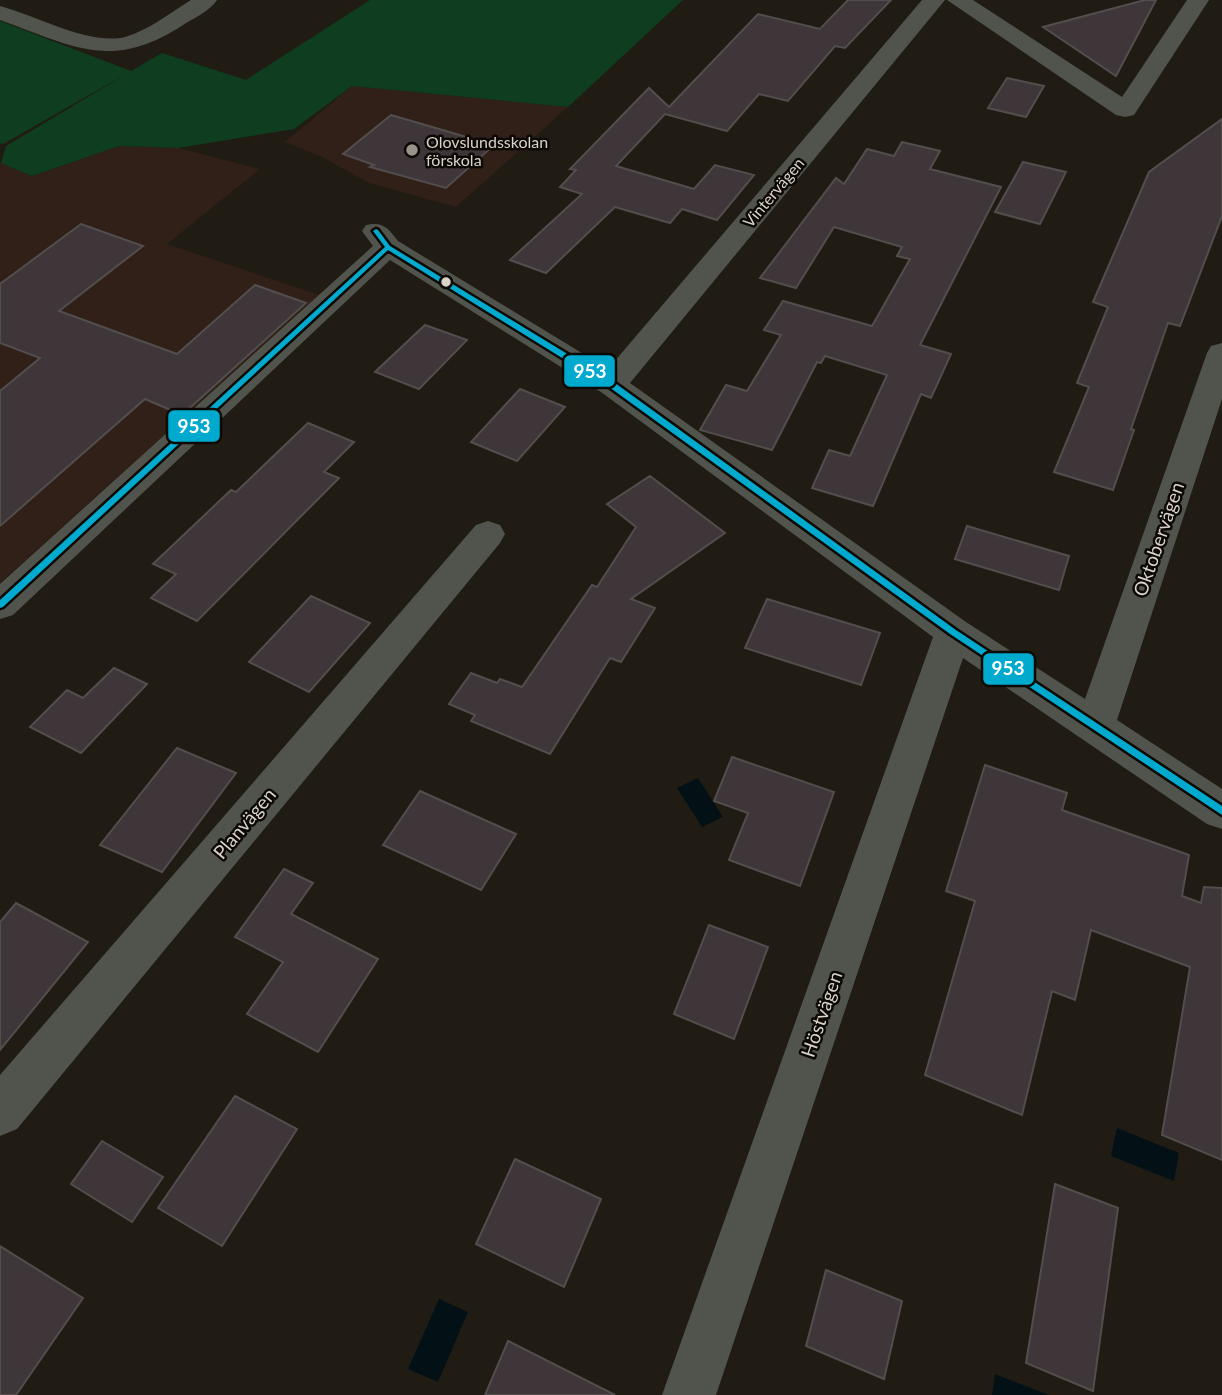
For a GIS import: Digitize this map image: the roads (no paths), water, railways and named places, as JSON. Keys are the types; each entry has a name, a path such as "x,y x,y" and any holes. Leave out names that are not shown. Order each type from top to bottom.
{"street":[{"path":"10,16 97,44 115,46 148,35 206,0"},
{"name":"Vintervägen","path":"612,385 934,0"},
{"path":"958,0 1125,110 1198,0"},
{"path":"0,605 382,239 612,385 953,632 1222,811"},
{"name":"Oktobervägen","path":"1095,726 1222,353"},
{"name":"Planvägen","path":"0,1112 488,534"},
{"name":"Höstvägen","path":"689,1395 953,632"}],"place":[{"name":"Olovslundsskolan förskola","path":"412,150"}]}
